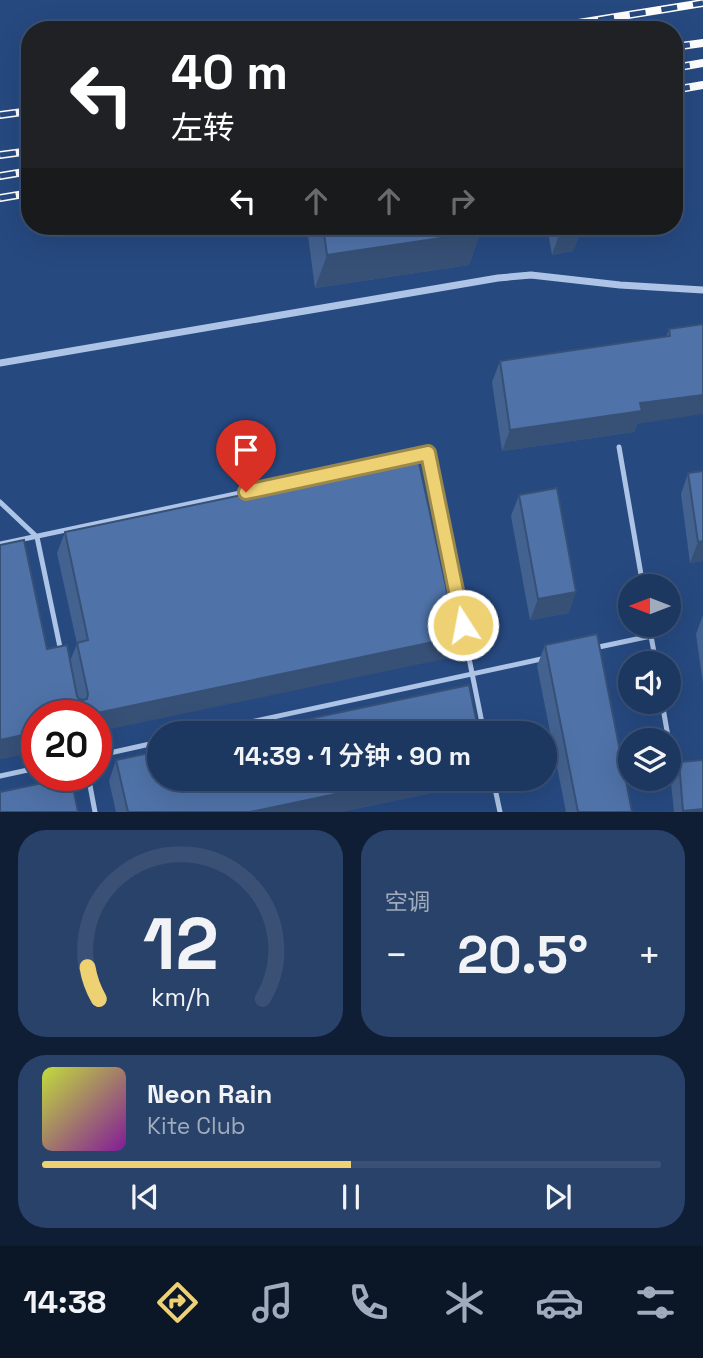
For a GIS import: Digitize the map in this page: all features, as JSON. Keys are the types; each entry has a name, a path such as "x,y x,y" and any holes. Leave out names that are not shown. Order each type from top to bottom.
{"street":[{"path":"0,363 498,278 531,275 620,285 703,290"}],"lane":[{"path":"619,447 641,574"},
{"path":"0,544 428,453 482,721"},
{"path":"0,502 37,537 64,665"},
{"path":"587,650 646,637"},
{"path":"256,721 549,658"},
{"path":"112,752 147,745"},
{"path":"0,776 21,771"},
{"path":"91,791 95,812"},
{"path":"496,791 500,812"}],"building":[{"path":"324,235 461,235 327,255"},
{"path":"703,324 703,395 640,403 642,411 510,430 500,361 670,336 669,329"},
{"path":"418,458 457,637 112,710 112,700 83,700 87,699 88,694 77,643 88,640 65,532"},
{"path":"703,471 703,541 698,542 688,473"},
{"path":"557,488 576,592 538,599 519,495"},
{"path":"24,540 47,649 67,645 79,699 83,700 21,700 21,735 0,740 0,545"},
{"path":"597,634 618,741 618,791 628,791 632,812 578,812 545,645"},
{"path":"469,685 476,721 299,721"},
{"path":"147,754 147,791 350,791 250,812 128,812 116,760"},
{"path":"703,760 703,809 683,811 681,762"},
{"path":"21,788 21,791 74,791 78,812 0,812 0,792"}],"railway":[{"path":"591,21 703,3"},
{"path":"683,46 703,43"},
{"path":"683,66 703,63"},
{"path":"683,88 703,85"},
{"path":"0,115 21,112"},
{"path":"0,155 21,152"},
{"path":"0,176 21,172"},
{"path":"0,198 21,194"}],"route":[{"path":"246,492 428,453 463,625"}]}
